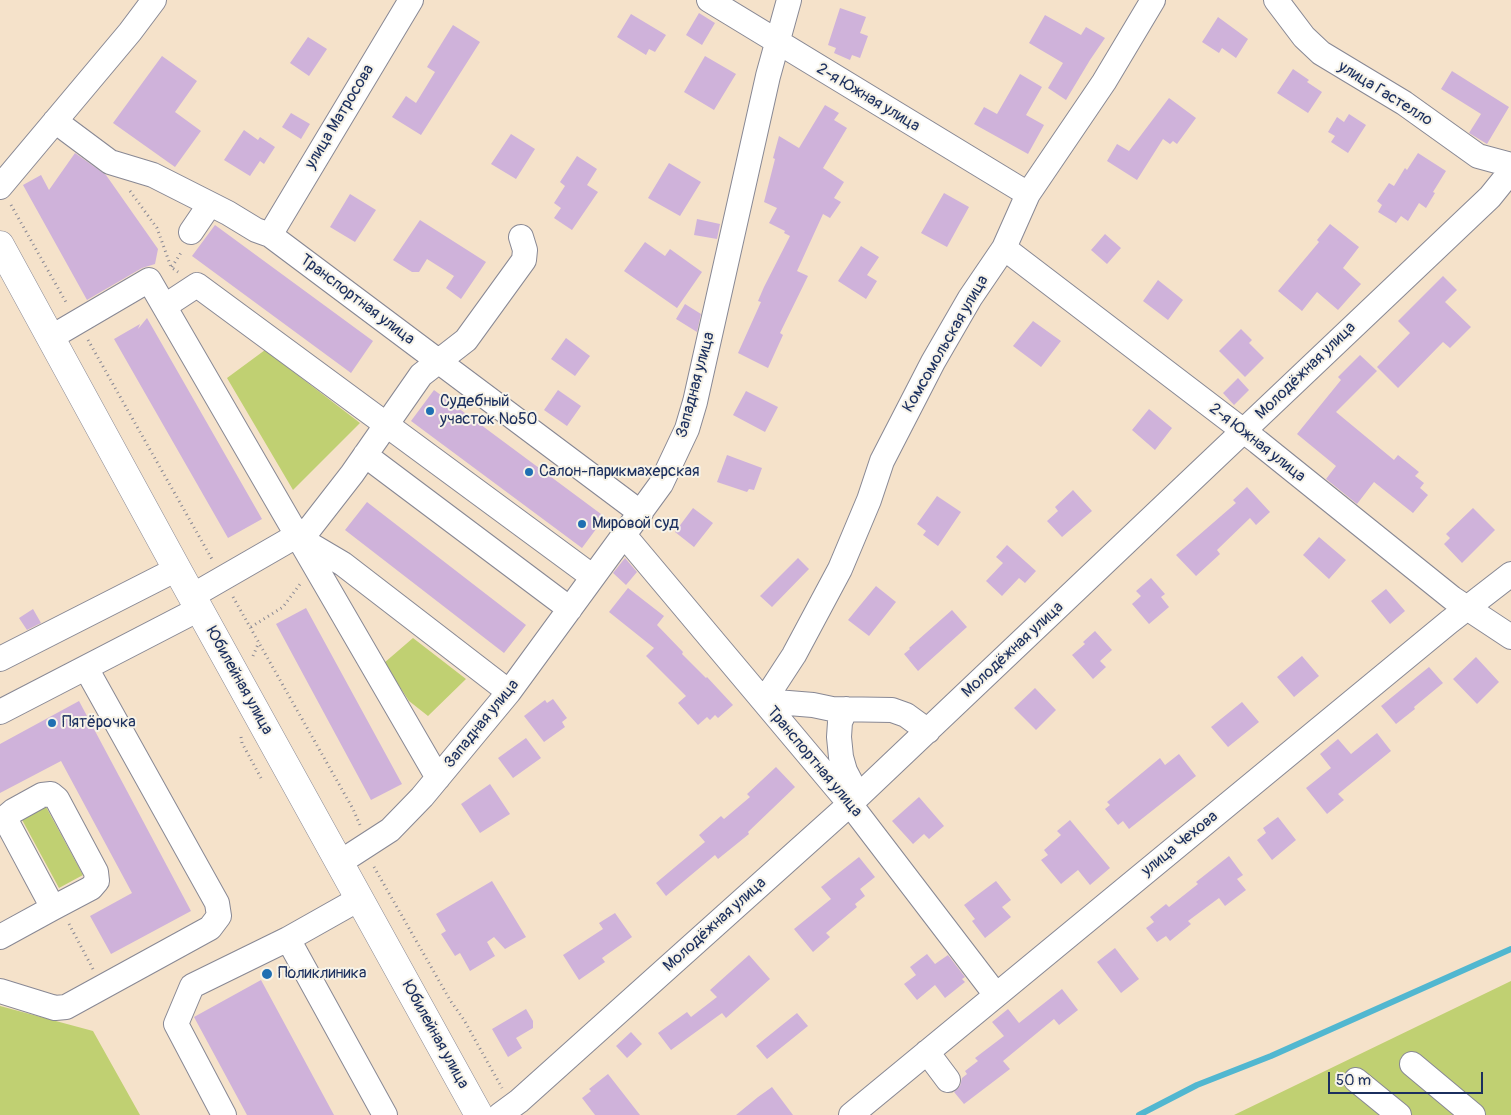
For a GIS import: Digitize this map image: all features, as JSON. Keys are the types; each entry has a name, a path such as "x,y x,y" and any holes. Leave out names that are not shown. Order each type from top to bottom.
{"main road":[{"name":"Юбилейная улица","path":"0,245 479,1115"}],"street":[{"path":"0,186 130,32 154,0"},
{"name":"улица Матросова","path":"270,234 411,0"},
{"name":"2-я Южная улица","path":"709,0 1028,194"},
{"name":"Западная улица","path":"339,863 390,830 438,778 509,692 661,484 686,429 695,402 766,86 789,0"},
{"name":"Комсомольская улица","path":"764,701 794,655 840,569 869,500 882,461 929,370 970,298 1004,248 1028,194 1104,82 1153,0"},
{"name":"улица Гастелло","path":"1276,0 1304,37 1320,53 1404,103 1478,156 1511,166"},
{"name":"Транспортная улица","path":"55,122 110,162 153,176 210,204 256,230 270,234 641,513"},
{"name":"Молодёжная улица","path":"506,1111 854,800 928,731 1490,197 1511,171"},
{"path":"191,232 210,204"},
{"path":"0,712 86,668 195,602 223,578 310,528 352,474 421,375 457,349 466,340 524,260 525,250 520,237"},
{"name":"2-я Южная улица","path":"1004,248 1244,431 1445,592 1511,637"},
{"path":"50,338 149,280 438,778"},
{"path":"165,306 197,285 593,577"},
{"path":"365,455 570,610"},
{"name":"Транспортная улица","path":"624,535 764,701 854,800 996,995"},
{"path":"297,536 343,564 509,692"},
{"path":"0,659 177,569"},
{"name":"улица Чехова","path":"850,1115 1511,574"},
{"path":"1,990 55,1008 66,1007 210,928 219,916 217,903 86,668"},
{"path":"778,681 812,705 838,737"},
{"path":"764,701 812,705 832,709 892,710 906,715 928,731"},
{"path":"846,709 840,722 838,737 840,757 854,800"},
{"path":"0,937 56,907 91,888 97,881 96,872 57,799 51,794 42,795 7,816 8,824 56,907"},
{"path":"224,1115 176,1024 192,986 288,939 359,899"},
{"path":"288,939 385,1115"},
{"path":"927,1052 948,1080"},
{"path":"1412,1064 1473,1115"},
{"path":"1356,1080 1399,1115"}],"path":[{"path":"110,162 157,228 171,267 197,285"},
{"path":"0,186 353,809 375,871 450,1000 464,1020 506,1111"},
{"path":"251,627 282,607 298,585 321,578"},
{"path":"242,743 261,778"},
{"path":"56,907 103,988"}],"green space":[{"path":"265,350 360,423 293,490 227,378"},
{"path":"413,638 466,679 428,716 409,701 384,663"},
{"path":"44,803 83,875 59,888 20,816"},
{"path":"1511,981 1511,1115 1234,1115"},
{"path":"0,1006 93,1031 140,1115 0,1115"}],"building":[{"path":"840,8 866,17 860,33 868,36 860,58 852,55 850,60 834,53 836,48 828,45"},
{"path":"699,13 715,23 702,45 686,35"},
{"path":"631,14 666,35 655,52 649,49 646,55 617,37"},
{"path":"1045,15 1081,35 1086,27 1105,38 1066,100 1048,88 1063,63 1029,43"},
{"path":"1218,17 1248,39 1236,58 1222,48 1219,53 1202,42"},
{"path":"453,25 480,42 421,135 392,117 406,96 416,103 435,72 427,67"},
{"path":"308,37 327,49 309,76 290,63"},
{"path":"162,56 197,81 175,112 201,131 175,167 113,123"},
{"path":"705,56 736,74 714,110 684,92"},
{"path":"1293,69 1322,92 1308,113 1277,93"},
{"path":"1452,71 1509,107 1487,144 1469,133 1481,114 1441,89"},
{"path":"1020,74 1042,87 1026,115 1044,125 1028,154 974,124 984,107 997,114"},
{"path":"1169,98 1196,118 1177,144 1173,141 1170,144 1163,139 1137,180 1107,161 1117,144 1129,151"},
{"path":"825,105 839,113 834,120 847,128 823,168 844,182 834,198 841,202 830,218 823,214 797,271 808,276 780,333 783,335 768,368 738,353 761,302 758,301 764,287 790,236 784,233 785,231 769,223 777,208 764,202 775,159 773,158 779,136 799,148"},
{"path":"291,113 310,124 301,139 282,127"},
{"path":"1349,114 1366,125 1348,153 1331,142 1335,136 1328,132 1337,117 1344,122"},
{"path":"244,130 258,140 260,137 275,147 264,164 260,161 250,176 224,160"},
{"path":"511,134 535,149 516,179 491,164"},
{"path":"75,153 106,175 158,249 155,264 142,268 87,300 23,185 41,175 49,190"},
{"path":"1418,153 1446,171 1426,208 1419,203 1408,221 1401,216 1396,223 1378,212 1382,205 1377,201 1389,183 1394,186 1405,168 1407,170"},
{"path":"577,156 597,169 587,185 598,192 572,230 554,218 561,208 554,203 565,186 560,182"},
{"path":"669,163 701,182 680,216 648,198"},
{"path":"944,193 969,207 947,247 921,233"},
{"path":"350,194 376,210 355,242 330,227"},
{"path":"697,219 720,224 717,239 694,235"},
{"path":"420,220 486,262 461,299 446,288 454,276 427,259 419,272 412,272 393,260"},
{"path":"1330,224 1359,247 1343,268 1361,284 1338,310 1317,292 1302,311 1278,291 1319,242 1317,240"},
{"path":"215,225 373,341 351,373 192,256"},
{"path":"1105,234 1121,248 1107,264 1091,250"},
{"path":"645,242 665,256 670,249 702,272 677,308 624,271"},
{"path":"861,246 879,257 867,275 877,281 866,299 838,281"},
{"path":"1443,276 1457,290 1445,302 1471,327 1450,348 1443,342 1398,388 1377,367 1410,333 1398,321"},
{"path":"1158,280 1183,300 1168,320 1143,301"},
{"path":"685,304 701,314 697,332 676,319"},
{"path":"147,318 262,519 228,538 114,339 140,324 138,329"},
{"path":"1033,321 1061,341 1041,367 1013,346"},
{"path":"1241,329 1252,340 1249,343 1264,358 1245,377 1219,351"},
{"path":"566,338 590,356 575,376 551,359"},
{"path":"1360,355 1377,371 1336,412 1394,460 1398,455 1419,472 1415,476 1424,483 1420,488 1428,495 1413,513 1374,482 1357,504 1326,479 1336,466 1297,434 1341,380 1338,377"},
{"path":"1238,378 1249,390 1234,405 1223,393"},
{"path":"434,390 605,517 582,548 411,421"},
{"path":"558,390 581,406 567,426 544,410"},
{"path":"746,391 778,407 765,432 733,415"},
{"path":"1149,409 1172,428 1155,450 1132,430"},
{"path":"727,455 762,468 754,490 749,489 747,492 717,482"},
{"path":"1247,487 1270,512 1256,525 1250,518 1217,550 1220,554 1196,576 1176,555 1236,503 1233,500"},
{"path":"1073,490 1092,511 1062,537 1047,521 1058,511 1055,507"},
{"path":"937,496 961,512 938,546 923,535 926,531 917,524"},
{"path":"367,502 526,625 504,653 345,530"},
{"path":"693,508 713,523 694,547 675,532"},
{"path":"1473,508 1495,530 1462,563 1444,544 1450,538 1446,534"},
{"path":"1319,537 1346,560 1329,579 1303,555"},
{"path":"1007,545 1036,571 1025,583 1019,578 1002,596 986,581 1003,563 996,557"},
{"path":"625,558 637,572 626,585 613,573"},
{"path":"798,558 809,569 772,607 760,596"},
{"path":"1151,578 1165,594 1161,597 1169,607 1149,624 1132,604 1141,596 1136,591"},
{"path":"876,586 896,602 869,636 848,620"},
{"path":"628,588 664,616 657,625 683,652 682,654 733,705 718,718 715,715 710,720 707,717 698,725 678,703 686,696 646,656 654,648 609,612"},
{"path":"1386,589 1405,611 1390,624 1371,601"},
{"path":"306,608 402,784 371,800 276,624"},
{"path":"33,609 41,623 27,630 19,618"},
{"path":"952,610 967,627 918,671 904,654"},
{"path":"1095,631 1112,650 1100,661 1106,667 1093,679 1072,655 1085,644 1083,642"},
{"path":"1302,656 1319,676 1294,697 1277,677"},
{"path":"1476,657 1499,682 1477,704 1453,679"},
{"path":"1429,667 1443,683 1396,724 1381,706"},
{"path":"1035,688 1056,710 1036,730 1014,708"},
{"path":"553,699 567,718 562,722 565,727 544,742 524,716 545,700 547,703"},
{"path":"79,701 191,911 111,954 90,916 132,893 61,761 0,793 0,744"},
{"path":"1242,702 1259,722 1228,747 1211,727"},
{"path":"1377,733 1391,751 1338,794 1344,800 1327,814 1306,788 1331,768 1320,754 1338,739 1351,754"},
{"path":"526,738 541,758 513,778 498,758"},
{"path":"1179,754 1196,776 1129,829 1123,821 1118,825 1105,809 1110,805 1107,802 1160,758 1165,765"},
{"path":"776,767 795,787 748,832 749,834 718,859 715,855 666,896 656,883 705,842 699,835 721,816 724,819 750,797 747,794"},
{"path":"490,784 510,814 480,833 461,804"},
{"path":"919,797 944,826 929,839 924,834 913,844 892,821"},
{"path":"1278,817 1296,840 1272,860 1257,840 1266,833 1263,828"},
{"path":"1070,820 1110,868 1090,885 1078,870 1061,884 1041,860 1048,855 1044,850 1061,835 1057,831"},
{"path":"1229,856 1243,875 1237,879 1246,890 1225,906 1219,898 1188,921 1191,924 1170,941 1166,936 1157,942 1146,928 1154,922 1150,917 1166,904 1169,907 1198,884 1196,882"},
{"path":"859,857 875,877 860,889 865,896 855,904 857,907 826,933 830,937 813,952 794,929 831,899 821,887"},
{"path":"492,881 526,937 505,949 494,937 487,942 495,956 470,971 460,953 455,956 441,934 446,931 436,914"},
{"path":"996,881 1011,900 1002,907 1011,917 985,938 972,921 975,919 964,905"},
{"path":"615,913 632,937 602,958 605,962 579,980 563,955 603,929 599,923"},
{"path":"1115,948 1139,979 1121,993 1097,962"},
{"path":"927,954 935,964 948,955 965,977 962,979 965,982 945,998 935,985 917,1000 904,984 916,975 910,967"},
{"path":"749,955 770,979 726,1018 722,1013 671,1050 658,1033 687,1012 691,1017 717,997 710,990"},
{"path":"261,980 334,1115 247,1115 194,1017"},
{"path":"1062,989 1078,1010 1059,1025 1054,1019 1003,1061 1010,1069 964,1104 954,1092 960,1086 962,1078 967,1074 965,1071 978,1061 975,1058 1004,1036 992,1022 1008,1009 1019,1023"},
{"path":"526,1009 533,1021 533,1028 516,1038 522,1048 508,1057 492,1029"},
{"path":"797,1013 808,1026 767,1059 756,1046"},
{"path":"631,1032 642,1044 627,1058 616,1046"},
{"path":"608,1074 640,1115 595,1115 582,1098 591,1091 589,1089"},
{"path":"772,1087 793,1115 736,1115 758,1097"}],"waterway":[{"path":"1139,1115 1197,1085 1271,1056 1511,949"}],"place":[{"name":"Судебный участок №50","path":"430,411"},
{"name":"Салон-парикмахерская","path":"529,472"},
{"name":"Мировой суд","path":"582,524"},
{"name":"Пятёрочка","path":"52,723"},
{"name":"Поликлиника","path":"267,974"}]}
